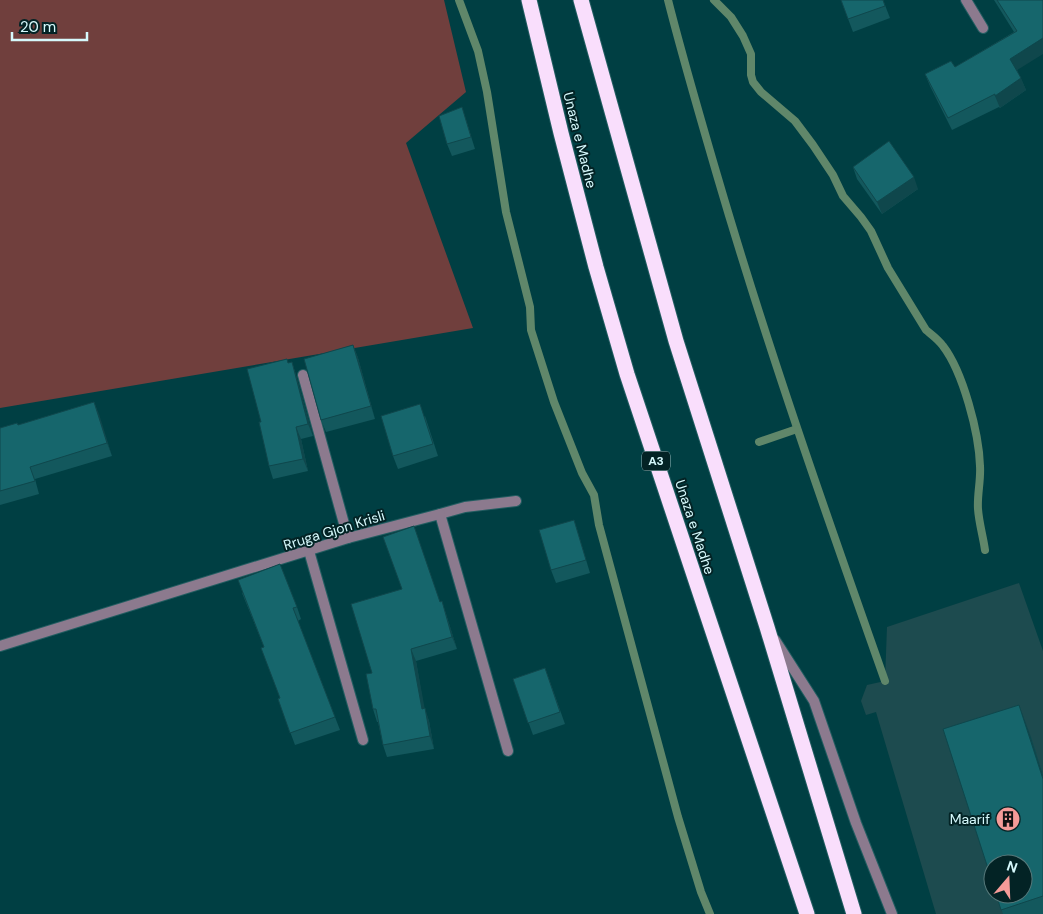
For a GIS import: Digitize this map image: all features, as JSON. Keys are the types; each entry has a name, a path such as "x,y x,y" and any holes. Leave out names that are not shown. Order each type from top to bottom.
{"highway":[{"name":"Unaza e Madhe","path":"529,0 578,200 627,374 807,914"},
{"path":"582,0 676,341 767,627 854,914"}],"street":[{"path":"966,0 984,28"},
{"path":"303,375 348,538"},
{"name":"Rruga Gjon Krisli","path":"0,646 348,538 465,507 516,501"},
{"path":"440,514 508,751"},
{"path":"309,551 363,740"},
{"path":"767,627 814,701 856,822 892,914"}],"shaded area":[{"path":"0,0 444,0 466,92 406,143 473,328 0,408"},
{"path":"1019,583 1043,651 1043,914 936,914 876,712 866,715 861,701 867,685 885,681 887,627"}],"building":[{"path":"841,0 883,0 885,6 848,19"},
{"path":"997,0 1043,0 1043,38 1010,59 1021,78 995,96 995,94 948,118 925,74 951,61 955,67 1017,31"},
{"path":"462,107 471,137 447,144 439,116"},
{"path":"889,141 914,177 877,202 853,167"},
{"path":"353,345 371,406 321,420 304,359"},
{"path":"287,359 288,363 292,362 308,424 296,427 303,459 269,466 259,422 261,422 247,369"},
{"path":"94,402 107,443 30,467 35,481 0,491 0,428 17,423 18,425"},
{"path":"420,404 433,444 393,456 381,416"},
{"path":"574,520 586,560 551,570 539,530"},
{"path":"414,526 440,602 442,601 452,637 411,649 422,709 425,708 430,736 383,745 376,709 373,709 366,674 372,673 351,604 402,589 383,537"},
{"path":"280,564 297,607 293,608 335,717 290,733 278,699 280,698 261,648 264,647 238,580"},
{"path":"545,668 560,712 528,723 513,679"},
{"name":"Maarif","path":"1019,705 1043,779 1043,896 1033,899 1033,854 983,854 943,729"},
{"name":"Maarif","path":"999,904 1019,904 1001,910"}],"waterway":[{"path":"459,0 478,51 487,92 506,212 530,307 531,330 554,402 582,473 594,495 599,525 678,817 701,892 710,914"},
{"path":"668,0 704,131 756,303 819,493 885,681"},
{"path":"714,0 731,17 743,36 751,54 753,82 761,92 795,121 813,145 833,175 843,196 871,231 888,268 926,330 943,346 957,371 969,403 977,437 980,471 978,509 985,550"},
{"path":"759,442 797,429"}],"place":[{"name":"Maarif","path":"1008,819"}]}
